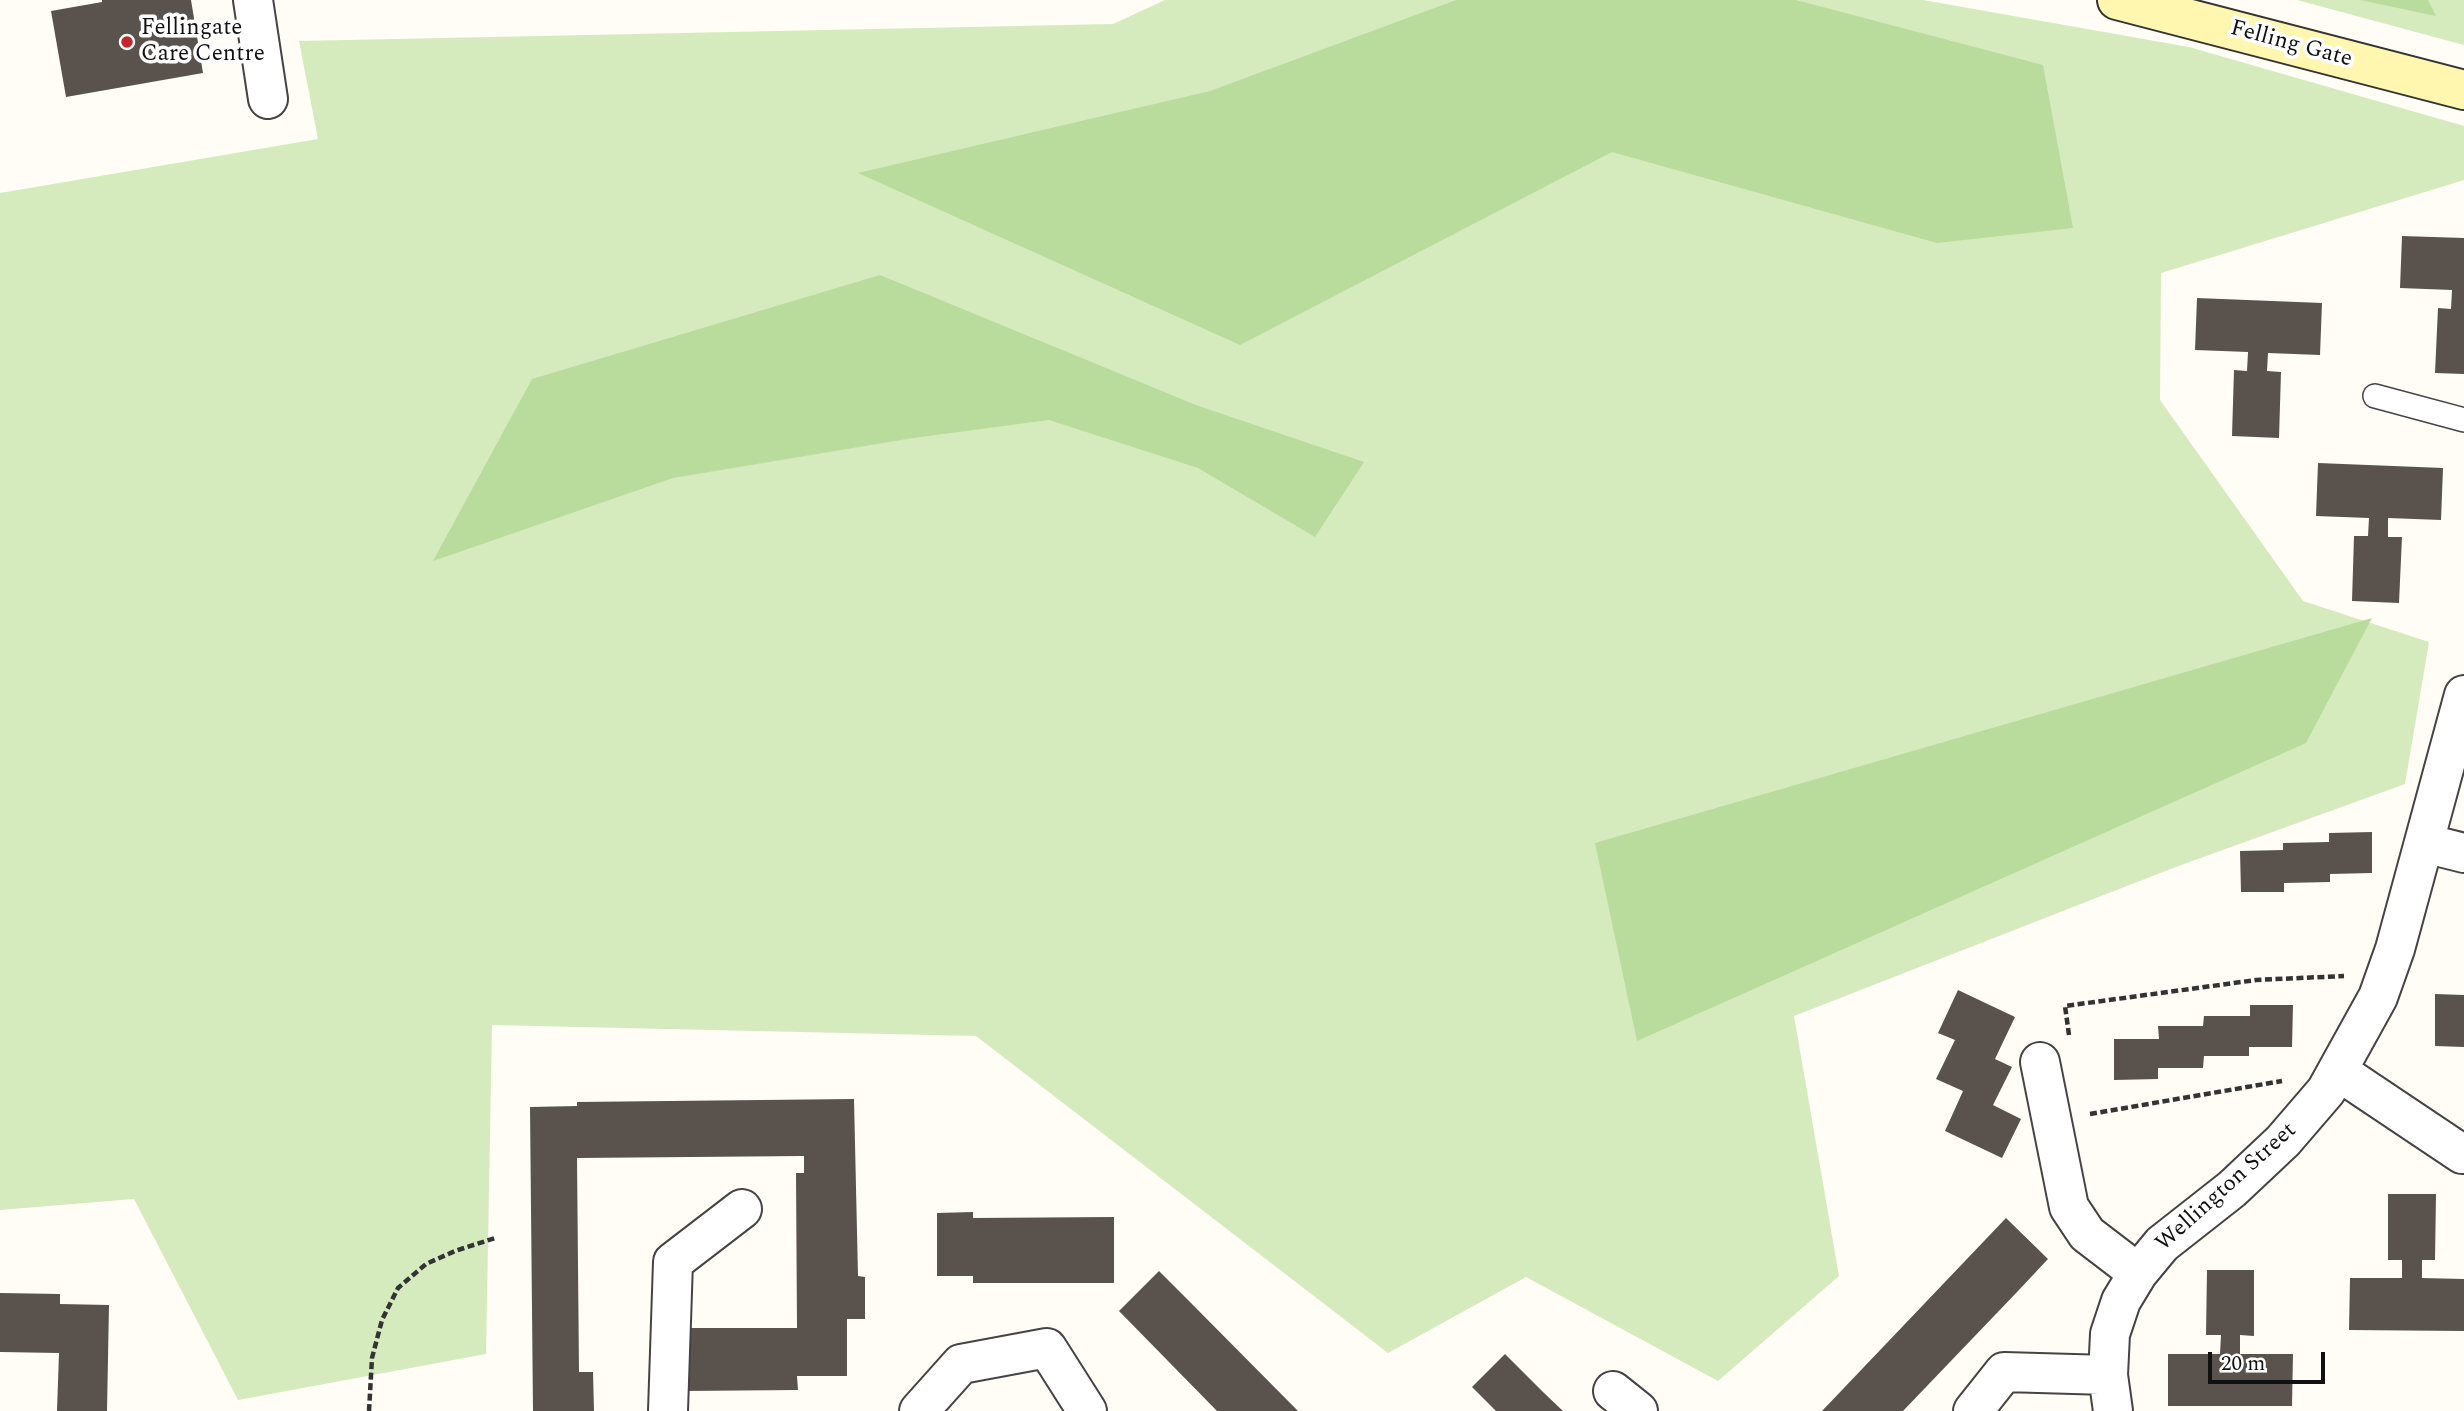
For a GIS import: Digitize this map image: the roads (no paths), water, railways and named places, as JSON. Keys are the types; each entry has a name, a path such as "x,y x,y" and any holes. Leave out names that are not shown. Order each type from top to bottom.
{"street":[{"path":"254,0 268,99"},
{"name":"Felling Gate","path":"2117,0 2464,90"},
{"name":"Wellington Street","path":"2110,1393 2110,1335 2120,1301 2138,1272 2162,1244 2232,1189 2283,1141 2326,1091 2378,998 2464,695"},
{"path":"2424,843 2464,853"},
{"path":"2055,1054 2052,1120 2069,1207 2087,1234 2138,1272"},
{"path":"2338,1071 2462,1154"},
{"path":"668,1411 673,1262 742,1209"},
{"path":"919,1411 961,1364 1047,1348 1087,1411"},
{"path":"1973,1411 2004,1372 2110,1393"}],"lane":[{"path":"2375,396 2464,420"}],"place":[{"name":"Fellingate Care Centre","path":"127,42"}]}
